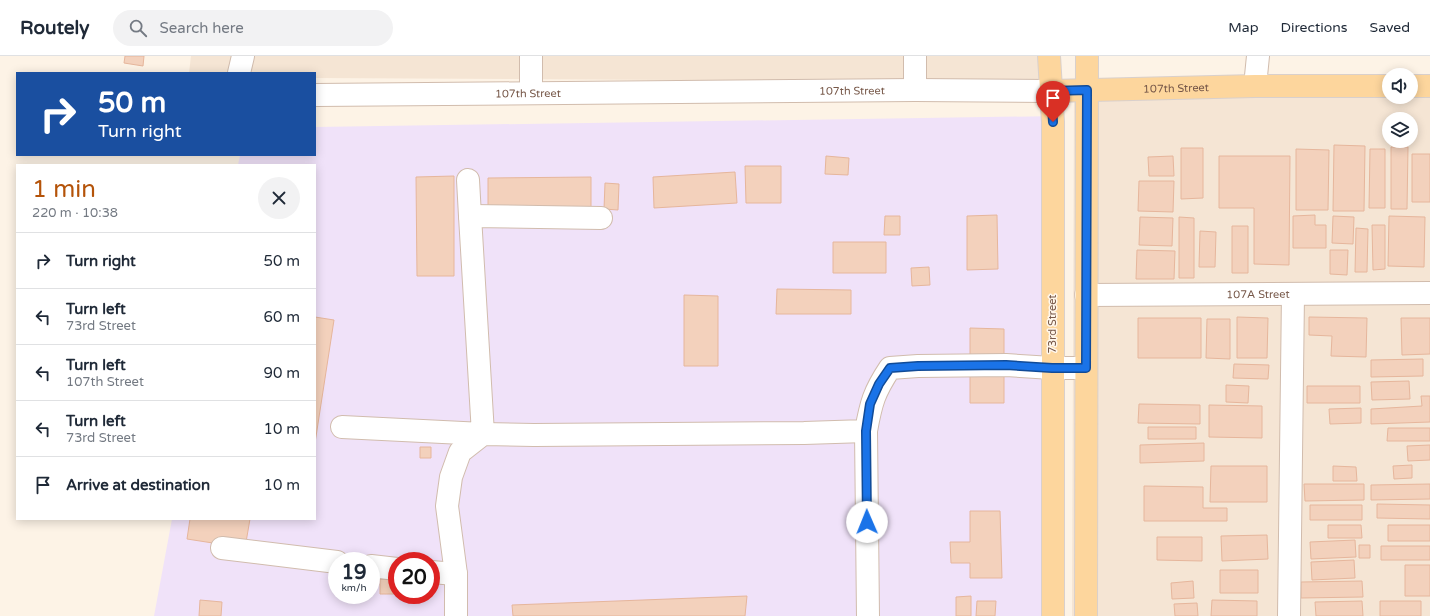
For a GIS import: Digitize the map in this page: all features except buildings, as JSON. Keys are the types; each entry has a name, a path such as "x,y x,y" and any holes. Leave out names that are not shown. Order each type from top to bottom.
{"main road":[{"name":"73rd Street","path":"1049,56 1053,122 1052,368 1054,616"},
{"path":"1086,616 1087,56"},
{"name":"107th Street","path":"1051,91 1255,86 1382,86"},
{"path":"1418,86 1430,86"}],"street":[{"path":"239,72 242,56"},
{"path":"530,56 531,93"},
{"path":"914,90 915,56"},
{"path":"1255,86 1258,56"},
{"name":"107th Street","path":"316,95 914,90 1051,91"},
{"path":"468,180 483,434"},
{"path":"470,216 601,218"},
{"name":"107A Street","path":"1086,295 1430,293"},
{"path":"1289,616 1293,294"},
{"path":"868,616 866,431 870,404 879,384 890,368 918,366 999,365 1086,368"},
{"path":"342,427 534,435 820,433 866,431"},
{"path":"456,616 456,574 447,506 451,477 460,452 483,434"},
{"path":"222,548 328,561"},
{"path":"440,573 456,574"}],"shaded area":[{"path":"191,56 1045,56 1044,82 316,78 316,72 189,72"},
{"path":"1430,88 1430,616 1072,616 1074,93 1382,97 1382,104 1418,104 1418,94"},
{"path":"1059,116 1058,616 154,616 172,520 316,520 316,164 238,164 240,156 316,156 316,127"}],"route":[{"path":"867,522 866,431 870,404 879,384 890,368 918,366 1006,365 1052,368 1086,368 1087,90 1051,91 1053,122"}]}
